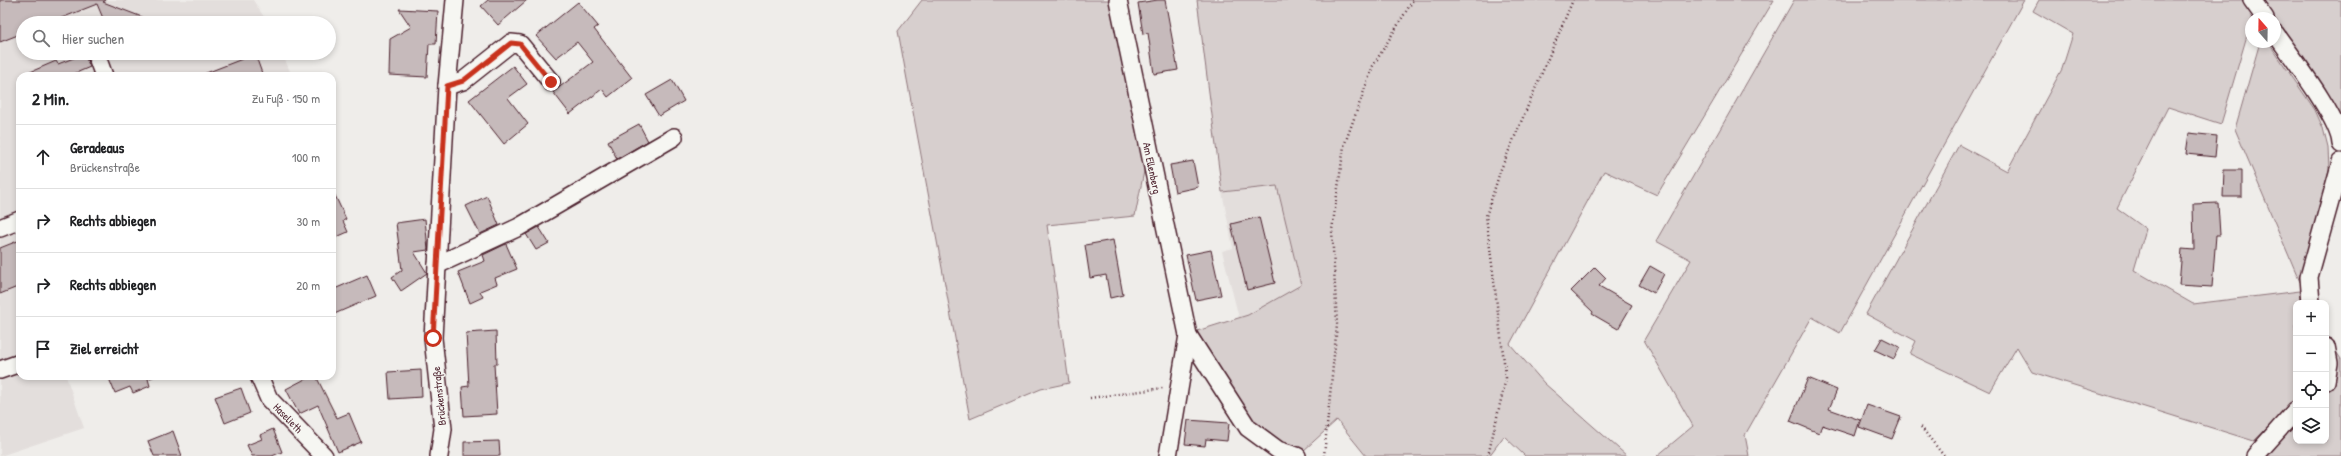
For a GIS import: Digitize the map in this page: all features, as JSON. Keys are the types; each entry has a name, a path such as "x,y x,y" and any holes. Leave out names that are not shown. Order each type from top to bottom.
{"street":[{"name":"Brückenstraße","path":"439,456 443,429 433,338 447,86 455,0"},
{"name":"Am Ellenberg","path":"1118,0 1130,66 1188,335 1248,428 1278,450 1297,456"},
{"path":"2252,0 2261,12"},
{"path":"2281,42 2331,116 2341,138 2341,144"},
{"path":"447,86 463,81 511,43 520,44 551,82"},
{"path":"98,60 103,72"},
{"path":"437,265 519,227 674,138"},
{"path":"2311,300 2310,277 2341,162"},
{"path":"0,228 16,222"},
{"name":"Am Ellenberg","path":"1168,456 1188,335"},
{"path":"0,370 16,364"},
{"name":"Haselieth","path":"261,380 269,399 324,456"},
{"path":"2254,456 2293,413"}],"path":[{"path":"1324,456 1338,325 1332,230 1344,146 1373,66 1413,0"},
{"path":"1488,456 1506,378 1486,216 1501,169 1573,0"},
{"path":"1090,398 1180,386"},
{"path":"1921,427 1944,456"}],"shaded area":[{"path":"0,0 253,0 263,16 16,16 16,60 285,60 290,72 16,72 16,356 0,362"},
{"path":"922,0 1112,0 1146,161 1135,216 1047,225 1069,383 1041,389 970,419 898,31"},
{"path":"1197,0 1774,0 1657,195 1604,171 1510,344 1544,383 1627,456 1525,456 1504,436 1489,456 1366,456 1337,420 1302,452 1285,447 1251,424 1197,331 1248,315 1301,285 1277,186 1222,192"},
{"path":"1794,0 2024,0 1840,333 1812,317 1745,435 1749,456 1657,456 1693,426 1644,340 1691,260 1656,241"},
{"path":"2039,0 2243,0 2251,12 2245,12 2245,42 2221,124 2168,107 2117,208 2146,229 2134,270 2193,304 2300,291 2302,300 2293,300 2293,403 2254,441 2032,372 2017,347 1990,392 1910,354 1916,341 1866,314 1959,145 2007,171 2062,69 2073,34 2033,11"},
{"path":"2263,0 2341,0 2341,122 2336,111 2281,27 2281,12 2271,12"},
{"path":"2258,48 2272,48 2315,110 2323,128 2328,148 2329,170 2300,282 2235,129"},
{"path":"1277,186 1301,286 1248,315 1239,318 1222,251 1233,248 1222,192"},
{"path":"2335,350 2341,359 2341,456 2266,456 2284,432 2293,423 2293,444 2329,444 2329,388 2333,384"},
{"path":"16,373 16,380 67,380 84,428 0,456 0,378"}],"building":[{"path":"0,0 106,0 103,2 139,16 102,16 97,4 67,16 16,16 16,36 0,42"},
{"path":"488,0 527,0 498,25 481,6"},
{"path":"1165,0 1178,70 1154,74 1148,33 1143,34 1138,3"},
{"path":"578,2 598,26 594,29 632,78 608,97 602,89 570,114 553,92 593,62 577,42 556,58 536,36"},
{"path":"399,9 438,11 436,44 429,44 427,77 389,75 390,39 411,27"},
{"path":"68,60 87,60 90,67 78,72 30,72 56,61 58,64"},
{"path":"240,60 257,60 262,72 209,72"},
{"path":"513,66 527,84 508,98 528,124 504,144 469,100"},
{"path":"672,80 684,101 659,116 646,95"},
{"path":"639,124 648,141 617,159 608,141"},
{"path":"2189,133 2217,136 2215,157 2186,154"},
{"path":"1193,161 1198,187 1175,192 1170,165"},
{"path":"2224,170 2242,170 2242,197 2223,197"},
{"path":"487,196 499,225 480,234 466,206"},
{"path":"336,198 346,219 343,221 348,232 336,237"},
{"path":"2218,203 2220,235 2216,235 2212,287 2179,285 2182,249 2194,250 2193,204"},
{"path":"1259,217 1275,283 1247,290 1231,224"},
{"path":"425,219 428,250 414,252 427,273 401,291 392,277 402,270 396,223"},
{"path":"539,227 549,243 536,250 526,234"},
{"path":"1113,240 1123,295 1110,298 1106,275 1090,278 1085,245"},
{"path":"16,242 16,288 0,294 0,248"},
{"path":"506,244 517,269 495,278 497,284 480,291 483,297 470,303 458,272 485,261 483,255"},
{"path":"1211,250 1221,295 1196,300 1186,255"},
{"path":"1650,266 1664,274 1654,293 1639,285"},
{"path":"1595,267 1606,278 1599,286 1632,305 1618,329 1592,314 1593,312 1571,291"},
{"path":"367,275 376,296 336,313 336,288"},
{"path":"496,331 497,364 494,364 497,414 464,416 462,387 469,386 466,333"},
{"path":"1882,338 1900,347 1894,359 1875,350"},
{"path":"421,370 422,397 390,399 388,372"},
{"path":"1808,378 1837,390 1829,409 1860,420 1855,436 1822,425 1819,433 1790,421"},
{"path":"110,380 148,380 150,386 133,393 130,387 115,393"},
{"path":"303,380 318,380 337,418 349,413 361,442 338,452 318,405 299,414 286,389"},
{"path":"241,388 250,413 225,423 215,397"},
{"path":"1867,405 1901,417 1892,439 1859,427"},
{"path":"1188,420 1229,423 1227,441 1206,439 1205,446 1185,444"},
{"path":"273,429 282,452 272,456 252,456 247,445 262,439 260,435"},
{"path":"173,431 182,456 154,456 148,441"},
{"path":"499,441 500,456 464,456 464,442"}],"route":[{"path":"433,338 447,86 463,81 511,43 520,44 551,82"}]}
